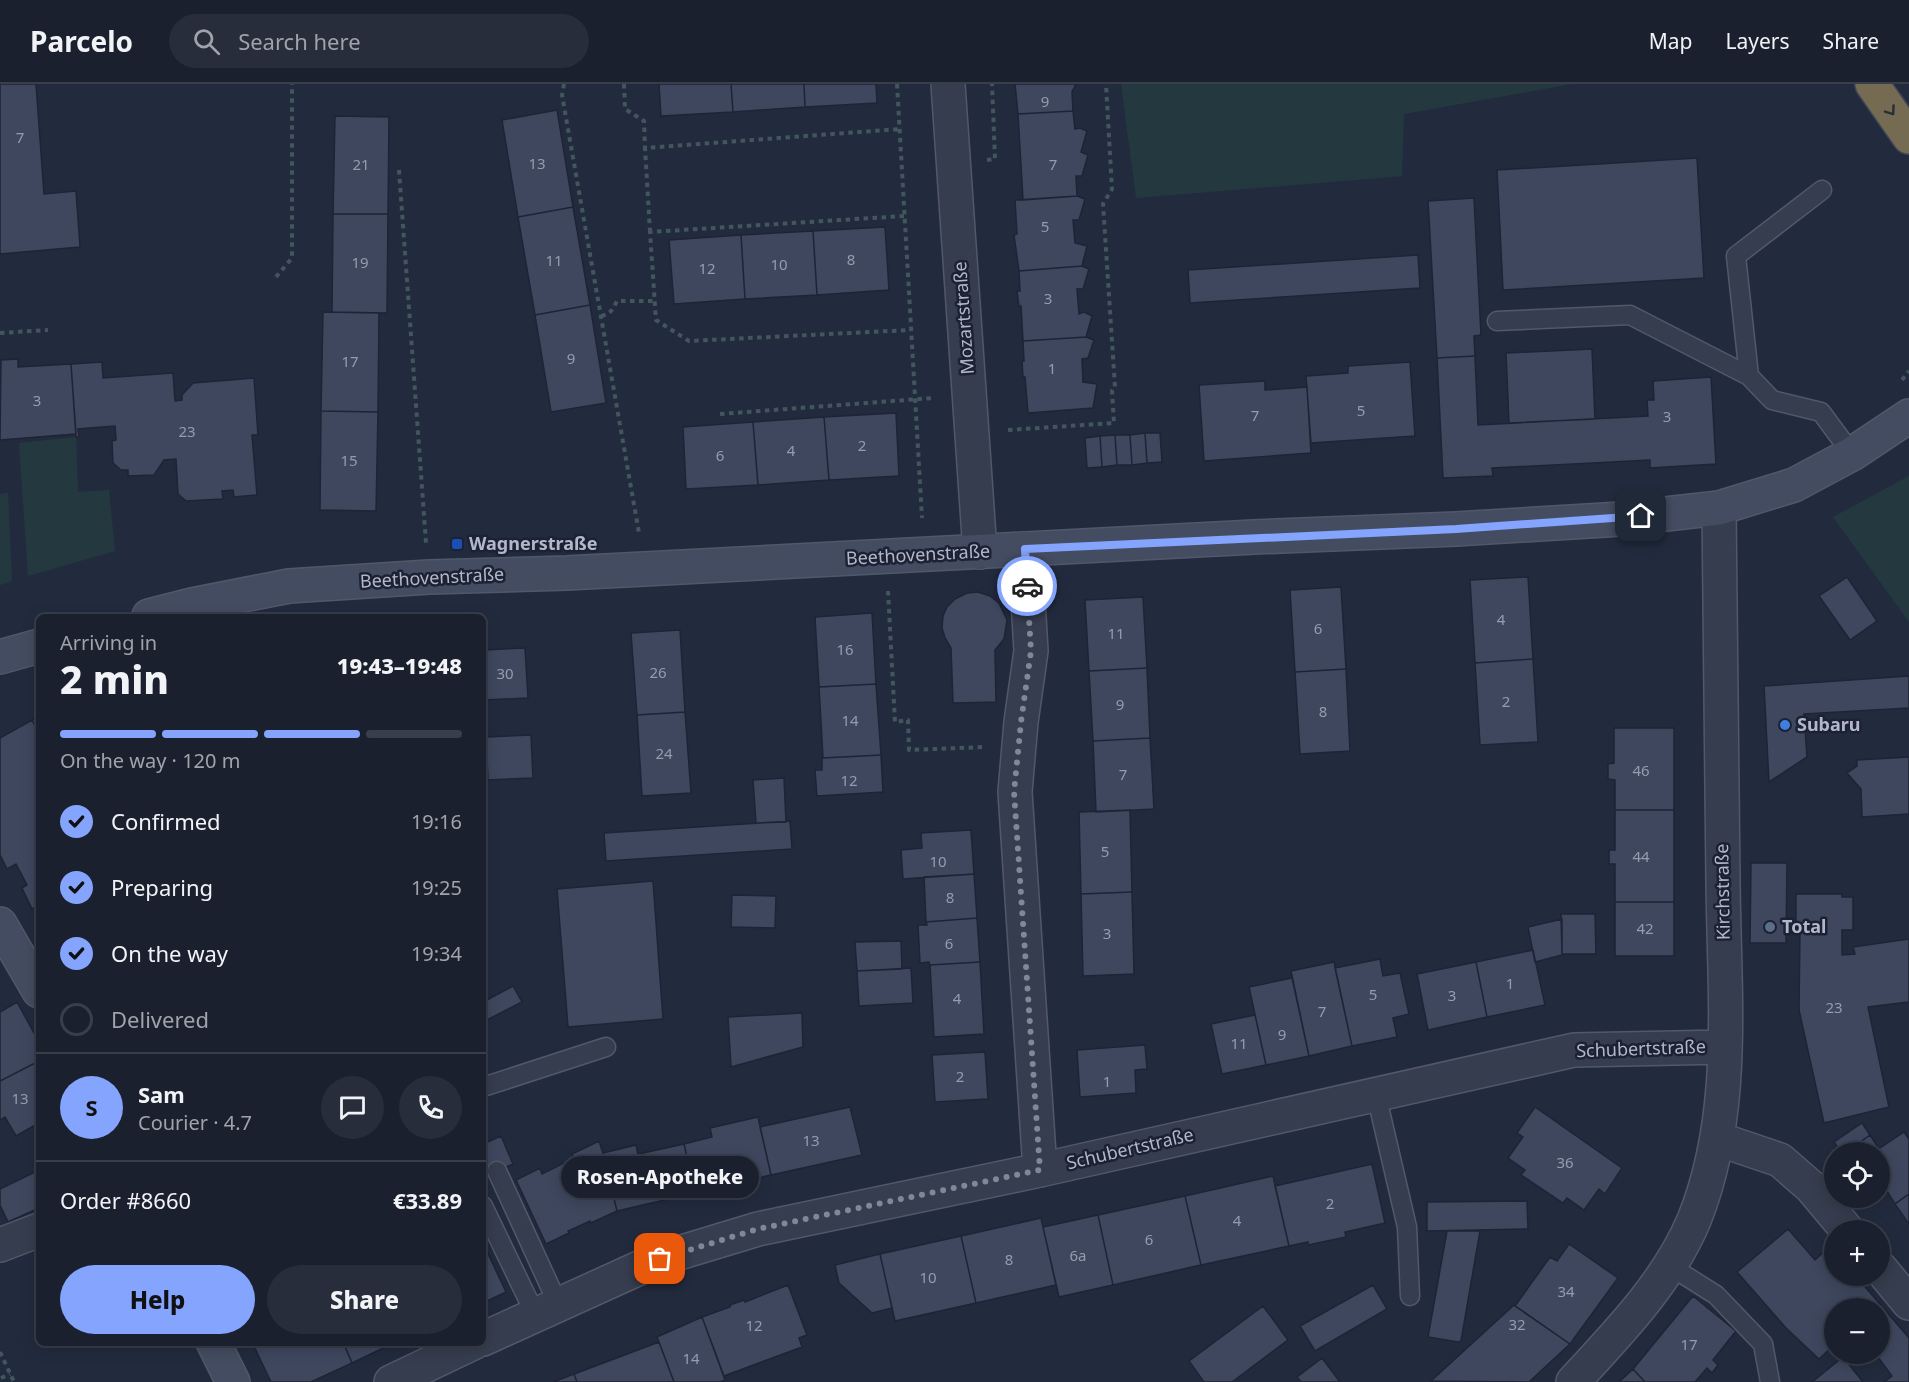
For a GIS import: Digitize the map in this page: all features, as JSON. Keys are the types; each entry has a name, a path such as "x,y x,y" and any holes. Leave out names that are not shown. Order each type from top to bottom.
{"highway":[{"path":"1872,84 1909,137"}],"main road":[{"name":"Beethovenstraße","path":"156,614 289,586 429,577 646,569 1456,529 1621,519 1719,508 1794,485 1852,454 1909,416"},
{"path":"0,657 36,647"},
{"path":"0,924 36,986"},
{"path":"215,1346 233,1382"}],"street":[{"name":"Mozartstraße","path":"948,84 980,552"},
{"name":"Kirchstraße","path":"1573,1382 1610,1342 1670,1266 1693,1221 1710,1175 1718,1139 1725,1047 1719,508"},
{"path":"1025,549 1031,651 1014,792 1040,1170"},
{"name":"Schubertstraße","path":"486,1338 660,1259 758,1229 1040,1170 1574,1050 1725,1047"},
{"path":"1718,1139 1780,1160 1811,1187 1839,1220"},
{"path":"0,1245 36,1231"},
{"path":"1890,1280 1909,1303"},
{"path":"391,1382 467,1346"}],"lane":[{"path":"1749,376 1736,256 1822,190"},
{"path":"1497,321 1630,315 1749,376 1772,400 1821,412 1852,454"},
{"path":"486,1086 606,1047"},
{"path":"1376,1094 1407,1227 1410,1296"},
{"path":"497,1171 546,1309"},
{"path":"486,1211 546,1309"},
{"path":"1670,1266 1716,1295 1763,1344 1770,1382"}],"path":[{"path":"276,277 292,258 292,84"},
{"path":"564,84 562,95 646,569"},
{"path":"624,84 625,109 644,121 656,320 689,341 910,330"},
{"path":"897,84 924,555"},
{"path":"972,432 1114,423 1112,392 1115,387 1103,204 1112,189 1106,84"},
{"path":"645,148 900,129"},
{"path":"399,170 429,577"},
{"path":"650,232 904,216"},
{"path":"601,316 613,310 617,301 655,301"},
{"path":"0,333 48,330"},
{"path":"720,414 969,396"},
{"path":"886,557 895,722 908,720 909,750 1018,746"},
{"path":"0,1352 14,1382"},
{"path":"1,1377 10,1374"}],"green space":[{"path":"1121,84 1572,84 1404,114 1402,176 1136,198"},
{"path":"76,437 78,492 109,490 115,551 28,576 19,443"},
{"path":"1909,476 1909,622 1833,517"},
{"path":"8,493 12,581 0,585 0,494"}],"building":[{"path":"0,84 36,84 44,194 76,191 80,247 0,254"},
{"path":"659,84 731,84 733,112 661,116"},
{"path":"731,84 804,84 805,107 733,112"},
{"path":"804,84 876,84 877,103 805,107"},
{"path":"1015,84 1076,84 1072,92 1073,111 1018,114"},
{"path":"557,110 573,207 518,217 502,120"},
{"path":"1073,111 1075,129 1080,128 1087,131 1081,152 1088,155 1082,176 1076,176 1077,196 1023,200 1018,114"},
{"path":"335,116 389,117 388,214 333,214"},
{"path":"1697,158 1704,278 1503,290 1497,170"},
{"path":"1077,196 1085,199 1079,220 1073,220 1075,243 1087,246 1082,266 1019,271 1014,235 1017,234 1015,200"},
{"path":"1474,198 1481,335 1474,336 1475,356 1437,358 1428,201"},
{"path":"573,207 590,305 535,315 518,217"},
{"path":"333,214 388,214 387,313 332,312"},
{"path":"885,227 889,290 817,295 813,231"},
{"path":"813,231 817,295 745,299 741,235"},
{"path":"741,235 745,299 674,304 669,240"},
{"path":"1418,255 1420,288 1190,303 1188,270"},
{"path":"1082,266 1089,269 1083,289 1077,289 1079,314 1084,312 1092,316 1086,337 1023,341 1021,306 1019,307 1017,291 1020,291 1019,271"},
{"path":"590,305 606,403 551,412 535,315"},
{"path":"323,312 379,313 378,412 321,411"},
{"path":"1086,337 1094,340 1088,358 1082,359 1083,382 1097,384 1093,408 1028,413 1025,377 1023,377 1023,341"},
{"path":"1592,349 1595,419 1509,423 1506,353"},
{"path":"1475,356 1478,425 1648,416 1647,400 1654,400 1653,381 1711,377 1716,464 1650,468 1650,460 1492,468 1493,476 1443,478 1437,358"},
{"path":"18,359 18,367 71,364 76,434 0,440 1,360"},
{"path":"102,362 103,378 173,373 175,401 182,400 182,395 193,383 254,378 258,435 252,435 257,495 234,497 233,490 222,491 223,499 186,501 178,494 176,459 164,460 154,475 128,476 128,470 121,470 113,463 112,441 116,440 115,426 78,429 79,437 76,437 71,364"},
{"path":"1410,362 1415,436 1311,443 1306,376 1348,373 1348,366"},
{"path":"1265,381 1265,390 1307,387 1311,453 1204,461 1199,385"},
{"path":"321,411 378,412 376,511 320,510"},
{"path":"896,413 899,476 829,480 824,417"},
{"path":"824,417 829,480 758,485 753,422"},
{"path":"753,422 758,485 686,489 683,427"},
{"path":"1145,433 1160,433 1162,462 1147,463"},
{"path":"1145,433 1147,463 1132,465 1130,435"},
{"path":"1115,435 1117,465 1102,467 1100,436"},
{"path":"1115,435 1130,435 1132,465 1117,465"},
{"path":"1100,436 1102,467 1087,468 1085,438"},
{"path":"1528,577 1533,659 1475,663 1470,580"},
{"path":"1847,577 1877,621 1850,640 1819,596"},
{"path":"1341,587 1346,669 1295,672 1290,590"},
{"path":"978,592 990,596 999,603 1007,620 1004,639 995,650 996,702 953,703 951,648 942,628 943,616 947,607 955,599 967,593"},
{"path":"1143,597 1147,668 1089,671 1085,600"},
{"path":"872,613 876,684 819,687 815,617"},
{"path":"680,630 685,712 637,715 631,633"},
{"path":"525,648 528,698 486,700 486,650"},
{"path":"1533,659 1538,742 1480,745 1475,663"},
{"path":"1147,668 1150,738 1093,741 1089,671"},
{"path":"1346,669 1350,751 1300,754 1295,672"},
{"path":"1909,676 1909,708 1804,714 1807,757 1769,782 1764,686"},
{"path":"876,684 881,755 823,758 819,687"},
{"path":"685,712 691,793 642,796 637,715"},
{"path":"32,720 36,727 36,907 32,909 22,888 27,885 16,864 7,869 0,855 0,738"},
{"path":"1614,728 1674,728 1674,810 1615,810 1615,780 1608,779 1608,764 1614,763"},
{"path":"531,735 533,778 488,780 486,737"},
{"path":"1150,738 1154,809 1096,812 1093,741"},
{"path":"881,755 883,792 817,796 815,770 822,770 822,758"},
{"path":"1909,757 1909,814 1862,817 1861,789 1847,773 1857,766 1857,760"},
{"path":"784,778 786,822 756,823 753,780"},
{"path":"1130,810 1132,892 1081,894 1079,812"},
{"path":"1615,810 1674,810 1674,902 1615,902 1615,864 1609,864 1609,850 1615,850"},
{"path":"790,821 792,849 606,861 604,833"},
{"path":"971,830 974,874 903,879 901,850 922,848 921,833"},
{"path":"1751,863 1787,863 1786,943 1750,943"},
{"path":"974,874 977,918 926,922 924,877"},
{"path":"653,881 663,1019 568,1027 557,889"},
{"path":"1132,892 1134,974 1083,976 1081,894"},
{"path":"1796,894 1842,894 1842,897 1853,897 1853,930 1842,930 1842,955 1855,954 1853,947 1909,939 1909,1002 1868,1007 1889,1107 1824,1123 1799,1010 1800,930 1796,930"},
{"path":"732,895 776,896 775,928 731,927"},
{"path":"1615,902 1674,902 1674,956 1615,956"},
{"path":"1561,914 1595,914 1596,954 1562,954"},
{"path":"977,918 980,962 930,965 929,962 920,963 918,925 927,925 926,922"},
{"path":"1562,919 1562,955 1535,962 1528,927"},
{"path":"901,941 902,969 857,971 855,942"},
{"path":"1533,950 1545,1005 1487,1017 1476,962"},
{"path":"1380,959 1383,976 1400,973 1409,1014 1393,1018 1397,1037 1352,1046 1335,968"},
{"path":"980,962 984,1034 934,1037 930,965"},
{"path":"1334,962 1352,1046 1309,1056 1291,971"},
{"path":"1476,962 1487,1017 1428,1030 1417,974"},
{"path":"911,968 913,1003 859,1006 857,971"},
{"path":"1292,978 1309,1056 1266,1065 1249,987"},
{"path":"513,986 522,1002 486,1020 486,1000"},
{"path":"17,1002 36,1037 36,1063 0,1081 0,1012"},
{"path":"802,1013 803,1047 731,1067 728,1017"},
{"path":"1255,1015 1266,1065 1222,1074 1211,1024"},
{"path":"1145,1045 1147,1069 1135,1070 1136,1093 1080,1097 1077,1050"},
{"path":"985,1052 988,1099 935,1102 932,1055"},
{"path":"36,1063 36,1125 16,1136 5,1117 0,1120 0,1081"},
{"path":"850,1107 862,1155 771,1175 760,1127"},
{"path":"1535,1107 1622,1168 1605,1194 1599,1189 1584,1210 1567,1198 1563,1203 1521,1175 1525,1170 1508,1158 1523,1137 1517,1133"},
{"path":"758,1117 771,1175 695,1193 684,1144 712,1137 710,1128"},
{"path":"1862,1123 1870,1135 1860,1142 1834,1142"},
{"path":"1904,1132 1909,1139 1909,1194 1895,1204 1890,1196 1889,1142"},
{"path":"1870,1135 1874,1142 1860,1142"},
{"path":"501,1136 513,1164 486,1176 486,1143"},
{"path":"599,1141 617,1211 568,1231 569,1233 546,1244 516,1180 540,1168 542,1174 574,1158 572,1154"},
{"path":"684,1144 695,1193 617,1211 603,1153 636,1145 638,1154"},
{"path":"1372,1164 1385,1223 1345,1232 1346,1237 1308,1245 1308,1242 1289,1246 1275,1186"},
{"path":"36,1171 36,1209 8,1222 0,1205 0,1189"},
{"path":"1273,1176 1289,1246 1201,1265 1185,1196"},
{"path":"1909,1194 1909,1224 1895,1204"},
{"path":"1185,1196 1201,1265 1113,1285 1098,1215"},
{"path":"1527,1201 1528,1229 1427,1231 1427,1202"},
{"path":"1098,1215 1113,1285 1059,1297 1043,1227"},
{"path":"1041,1218 1056,1285 976,1303 961,1236"},
{"path":"1788,1229 1815,1260 1824,1252 1824,1286 1864,1286 1875,1298 1824,1298 1824,1354 1819,1359 1786,1328 1737,1272"},
{"path":"1447,1231 1480,1231 1461,1341 1458,1342 1428,1337"},
{"path":"961,1236 976,1303 895,1321 880,1254"},
{"path":"1569,1244 1618,1278 1570,1344 1515,1306 1550,1257 1557,1261"},
{"path":"486,1249 506,1292 486,1302"},
{"path":"880,1254 892,1308 872,1313 839,1283 835,1265"},
{"path":"788,1285 807,1335 799,1338 802,1347 724,1376 702,1317"},
{"path":"1373,1285 1387,1309 1315,1351 1300,1326"},
{"path":"1693,1296 1736,1331 1713,1360 1718,1365 1712,1373 1707,1368 1695,1382 1645,1382 1633,1369"},
{"path":"1514,1305 1570,1344 1529,1382 1431,1381"},
{"path":"1263,1306 1288,1340 1232,1382 1204,1382 1189,1361"},
{"path":"1890,1316 1909,1338 1909,1382 1884,1382 1892,1376 1883,1364 1890,1364"},
{"path":"702,1317 725,1380 720,1382 674,1382 657,1337"},
{"path":"659,1342 674,1382 577,1382 574,1374"},
{"path":"254,1346 345,1346 352,1363 311,1382 271,1382"},
{"path":"345,1346 388,1346 352,1363"},
{"path":"1322,1358 1340,1382 1301,1382 1297,1377"},
{"path":"1834,1364 1849,1364 1863,1382 1812,1382"},
{"path":"1633,1369 1645,1382 1619,1382"},
{"path":"574,1374 577,1382 553,1382"}],"way so far":[{"path":"660,1259 758,1229 1040,1170 1014,792 1031,651 1027,586"}],"place":[{"name":"Wagnerstraße","path":"457,544"},
{"name":"Subaru","path":"1785,725"},
{"name":"Total","path":"1770,927"},
{"name":"Rosen-Apotheke","path":"660,1259"}],"route":[{"path":"1027,586 1025,549 1456,529 1641,516"}]}
